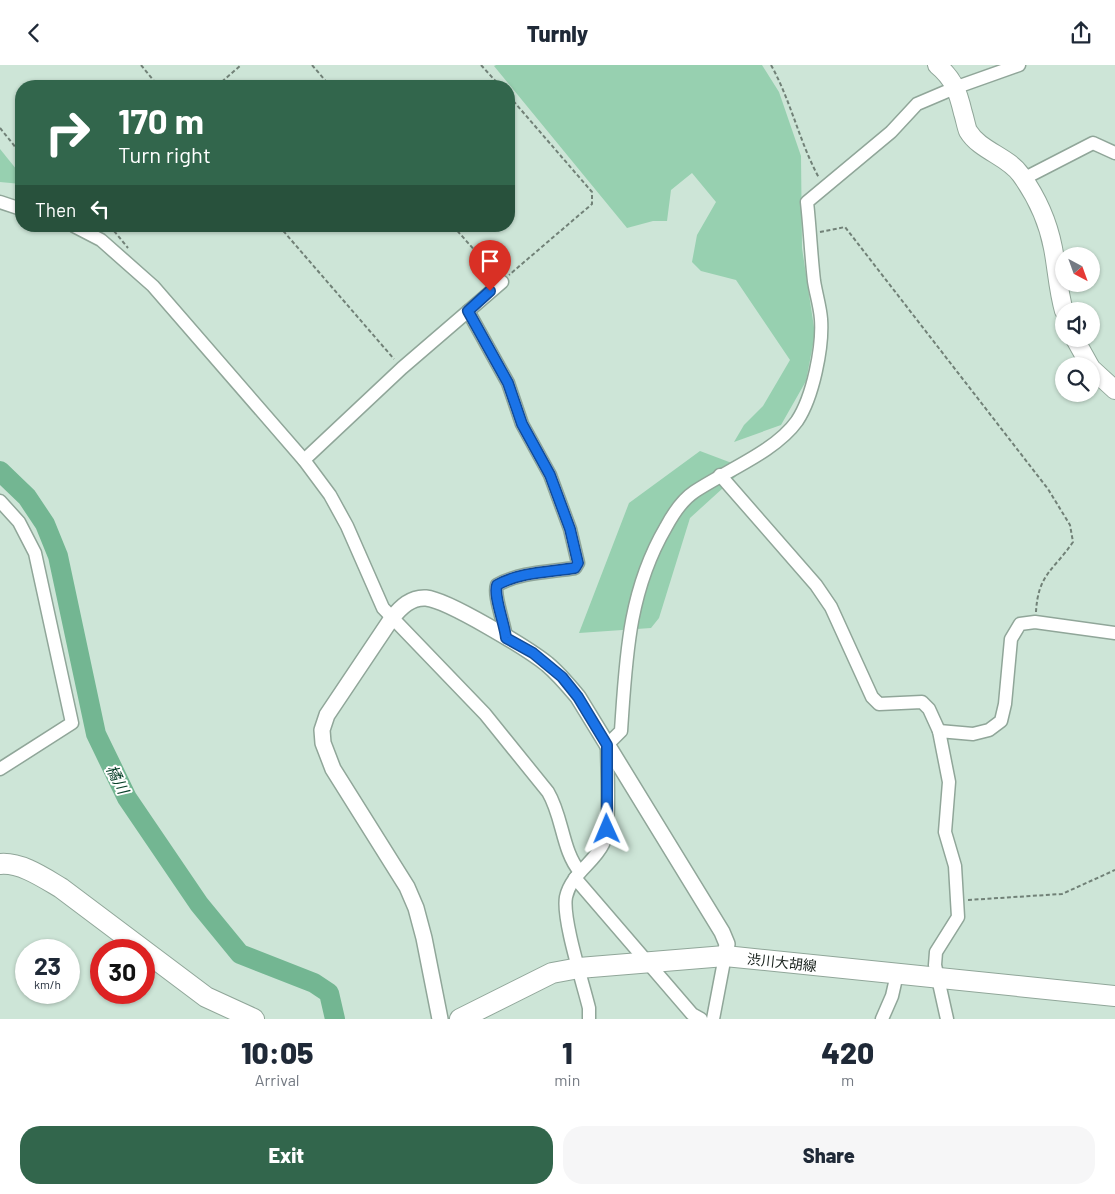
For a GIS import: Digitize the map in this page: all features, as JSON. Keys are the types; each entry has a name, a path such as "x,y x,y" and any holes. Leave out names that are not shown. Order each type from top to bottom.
{"main road":[{"path":"937,65 950,76 957,87 968,131 975,140 1012,166 1023,179 1048,226 1062,302"},
{"path":"1100,376 1115,390"},
{"path":"0,864 36,873 61,887 206,997 254,1019"},
{"name":"渋川大胡線","path":"460,1019 552,973 579,968 646,961 725,956 1115,996"}],"street":[{"path":"589,1019 567,915 566,896 578,875 603,844 607,829 607,745 621,731 629,628 641,581 657,541 674,512 692,493 776,441 796,421 808,398 820,341 821,319 814,282 807,202 891,131 917,104 957,87 1019,65"},
{"path":"1023,179 1093,143 1115,153"},
{"path":"0,202 15,207"},
{"path":"86,232 101,240 153,287 304,460 330,495 347,525 383,608 485,714 548,792 557,807 572,862 578,875 646,961 692,1014 701,1019"},
{"path":"304,460 402,368 502,282"},
{"path":"468,311 508,383 522,424 550,475 570,529 578,563 575,568 529,575 497,585 495,591 505,625 506,638"},
{"path":"720,475 821,592 831,607 872,697 878,704 922,702 929,709 939,731 949,782 945,832 955,866 958,917 936,952 937,977 947,1019"},
{"path":"0,501 19,522 35,553 72,723 0,769"},
{"path":"440,1019 416,908 407,887 333,769 323,743 322,730 326,715 392,618 400,608 411,600 425,598 446,603 533,653 562,677 578,697 722,932 727,944 713,1019"},
{"path":"939,731 973,734 989,730 1001,721 1005,704 1011,639 1020,624 1035,622 1115,633"},
{"path":"882,1019 892,996 897,974"}],"path":[{"path":"140,65 153,80"},
{"path":"224,80 241,65"},
{"path":"312,65 325,80"},
{"path":"481,65 495,80"},
{"path":"771,65 785,90 805,153 824,187"},
{"path":"458,232 502,282 592,204 592,192 515,103"},
{"path":"0,128 15,147"},
{"path":"810,235 845,227 1048,489 1070,525 1073,542 1049,570 1037,593 1035,622"},
{"path":"284,232 402,368"},
{"path":"956,901 1062,894 1115,870"}],"green space":[{"path":"762,65 779,92 801,156 802,248 815,334 806,381 781,425 734,442 744,425 763,406 790,360 736,280 701,271 692,262 697,235 716,202 692,173 671,190 667,221 653,221 627,228 515,92 515,80 505,80 494,66"},
{"path":"0,149 15,168 15,183 0,182"},
{"path":"700,451 745,468 690,518 659,618 651,628 579,633 629,503"}],"waterway":[{"name":"橘川","path":"0,471 27,497 45,524 58,556 96,734 127,798 199,904 240,954 314,983 329,993 335,1019"}],"route":[{"path":"490,291 468,311 508,383 517,404 522,424 550,475 570,529 578,563 578,566 575,568 529,575 506,581 497,585 495,591 505,625 506,638 533,653 562,677 578,697 607,745 607,829"}]}
